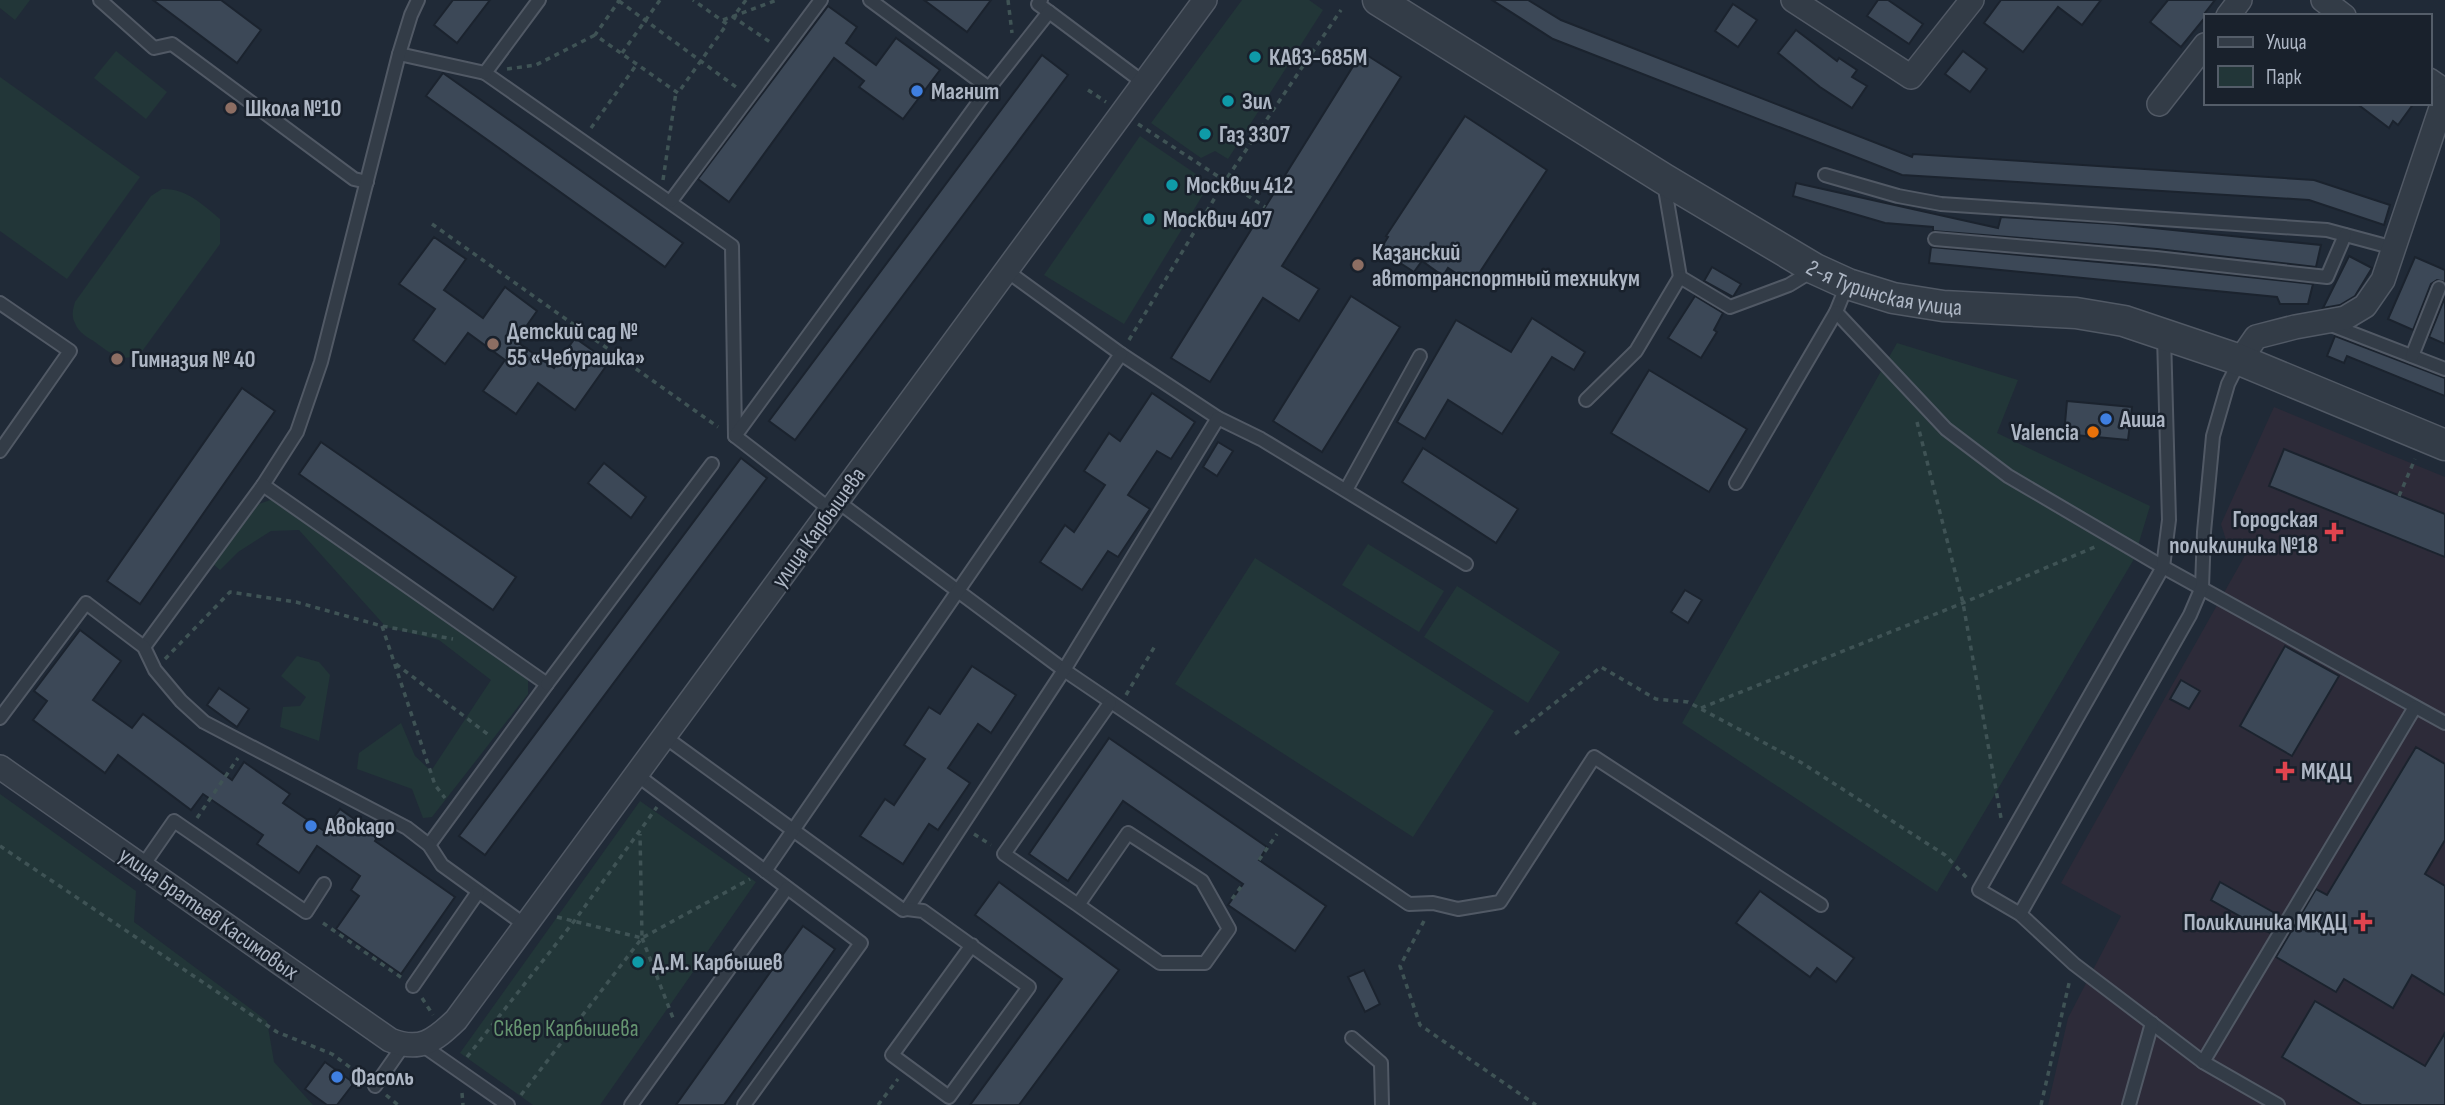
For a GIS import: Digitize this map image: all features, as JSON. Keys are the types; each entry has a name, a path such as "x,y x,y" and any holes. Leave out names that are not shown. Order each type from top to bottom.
{"street":[{"name":"улица Карбышева","path":"413,1046 444,1032 456,1020 1205,0"},
{"name":"2-я Туринская улица","path":"1378,0 1664,179 1815,269 1848,284 1893,298 1943,306 2085,314 2124,321 2240,360 2445,445"},
{"path":"1793,0 1911,77 1972,0"},
{"path":"2323,0 2341,14"},
{"path":"2159,104 2204,46"},
{"path":"2240,360 2256,337 2345,318 2365,306 2383,280 2445,94 2431,82"},
{"name":"улица Братьев Касимовых","path":"0,767 390,1040 413,1046"}],"lane":[{"path":"100,0 155,48 172,44 354,179 367,182"},
{"path":"144,647 263,485 298,432 321,362 399,54 418,0"},
{"path":"485,73 539,0"},
{"path":"666,197 748,97 821,0"},
{"path":"870,0 989,88"},
{"path":"1041,0 1038,4 1144,83"},
{"path":"735,436 989,88 1049,12"},
{"path":"399,54 485,73 666,197 732,246 735,436"},
{"path":"1825,175 1898,196 1941,204 2327,230 2394,248"},
{"path":"1586,400 1636,351 1680,277 1664,179"},
{"path":"1936,239 2156,258 2327,277 2345,235"},
{"path":"1680,277 1730,307 1789,285 1815,269"},
{"path":"1007,271 1121,354 1218,418 1261,439 1466,564"},
{"path":"1736,483 1836,312 1848,284"},
{"path":"2412,356 2439,288"},
{"path":"0,303 70,351 0,451"},
{"path":"1836,312 1946,429 2008,476 2163,567 2445,723"},
{"path":"2324,322 2445,369"},
{"path":"2164,333 2169,520 2163,567 1979,890 2020,914 2074,964 2203,1062 2278,1105"},
{"path":"765,871 1121,354"},
{"path":"1346,490 1420,356"},
{"path":"2020,914 2190,615 2202,587 2213,436 2228,384 2240,360"},
{"path":"908,909 1065,670 1218,418"},
{"path":"735,436 959,592 1114,705 1409,904 1433,903 1458,909 1500,902 1594,757 1821,905"},
{"path":"429,845 712,464"},
{"path":"263,485 547,684"},
{"path":"0,718 86,603 144,647 155,670 181,701 204,722 407,828 429,845 442,865 478,892 529,919"},
{"path":"1078,905 1128,833 1202,881 1229,929 1205,963 1160,963 1004,854 1114,705"},
{"path":"2203,1062 2415,707"},
{"path":"665,737 903,910 923,911 972,945 1029,987 949,1097 892,1055 972,945"},
{"path":"637,775 861,943 744,1105"},
{"path":"142,867 174,821 306,912 324,884"},
{"path":"631,1105 787,888"},
{"path":"413,986 478,892"},
{"path":"2129,1105 2152,1023"},
{"path":"1352,1038 1381,1063 1382,1105"},
{"path":"375,1086 413,1046 458,1069 512,1103"}],"path":[{"path":"622,53 660,0"},
{"path":"676,92 678,93 727,24 693,0"},
{"path":"733,17 746,0"},
{"path":"722,21 777,0"},
{"path":"1008,0 1015,55"},
{"path":"485,73 536,65 595,35 618,1 748,97"},
{"path":"1121,354 1225,181 1341,10"},
{"path":"733,17 783,51"},
{"path":"595,35 676,92"},
{"path":"583,140 637,64"},
{"path":"1088,90 1265,207"},
{"path":"666,197 676,92"},
{"path":"432,224 707,420 735,436"},
{"path":"1909,390 1964,603 2006,844"},
{"path":"2399,496 2415,459"},
{"path":"1701,708 1964,603 2115,538"},
{"path":"155,670 230,592 296,601 382,626 456,640"},
{"path":"382,626 435,785 454,811"},
{"path":"1114,705 1155,646"},
{"path":"394,663 502,746"},
{"path":"1515,734 1601,667 1656,699 1688,702 1701,708 1802,763 1945,855 1979,890"},
{"path":"188,830 247,745"},
{"path":"463,1105 458,1069 575,920 666,796"},
{"path":"1259,860 1286,821"},
{"path":"962,825 1004,854"},
{"path":"639,832 642,938 680,1036"},
{"path":"0,846 277,1032 332,1054 398,1105"},
{"path":"512,1103 642,938 765,871"},
{"path":"1433,903 1400,967 1420,1026 1536,1105"},
{"path":"529,919 575,920 642,938"},
{"path":"323,923 413,986 433,1015"},
{"path":"2040,1105 2074,964"},
{"path":"878,1105 907,1066"}],"shaded area":[{"name":"МКДЦ","path":"2274,407 2445,477 2445,1105 2048,1105 2068,1018 2121,916 2061,883 2248,550 2226,540 2221,524"}],"green space":[{"path":"0,0 30,0 15,20 0,8"},
{"path":"1242,0 1309,0 1323,10 1228,159 1215,151 1201,158 1151,123"},
{"path":"116,51 167,92 146,119 94,78"},
{"path":"0,77 140,177 67,279 0,231"},
{"path":"1140,136 1196,174 1193,185 1204,193 1124,324 1044,275"},
{"path":"162,189 186,194 220,219 220,244 143,350 137,355 125,358 107,351 78,329 73,318 74,305 151,196"},
{"path":"1897,343 2018,380 1997,433 2150,506 2134,559 1937,892 1682,723"},
{"path":"276,498 528,680 528,694 432,817 423,818 412,789 357,769 359,753 401,723 415,756 431,771 491,680 439,640 386,627 299,530 271,531 238,552 220,570 212,563 259,504"},
{"path":"1368,544 1444,591 1419,632 1342,585"},
{"path":"1255,558 1494,711 1413,837 1175,684"},
{"path":"1457,586 1560,652 1528,703 1424,637"},
{"path":"297,656 319,662 330,675 319,741 280,727 283,707 300,706 306,697 281,676"},
{"path":"0,794 136,891 134,922 267,1021 274,1062 313,1105 0,1105"},
{"name":"Сквер Карбышева","path":"640,801 756,882 600,1105 533,1105 460,1053"}],"building":[{"path":"153,0 221,0 261,30 237,63"},
{"path":"453,0 490,0 457,43 434,25"},
{"path":"924,0 991,0 967,32"},
{"path":"1492,0 1528,0 1561,20 1912,157 1913,154 2314,180 2390,205 2384,225 2309,200 1902,175 1553,39"},
{"path":"1878,0 1888,0 1923,24 1909,44 1867,16"},
{"path":"2001,0 2101,0 2082,25 2058,7 2023,52 1984,23"},
{"path":"2168,0 2215,0 2181,47 2150,22"},
{"path":"1733,4 1757,20 1738,47 1715,31"},
{"path":"828,6 857,27 846,43 876,65 896,38 940,70 903,119 859,87 864,81 834,58 729,202 698,179"},
{"path":"1796,30 1837,61 1839,58 1857,70 1852,77 1867,86 1852,108 1820,87 1778,53"},
{"path":"1963,51 1987,69 1970,92 1945,74"},
{"path":"1362,52 1401,77 1282,266 1319,289 1299,321 1263,298 1210,382 1171,358"},
{"path":"1042,55 1068,75 795,440 769,421"},
{"path":"443,73 683,243 665,267 426,96"},
{"path":"2359,105 2413,105 2398,125 2393,121 2389,128"},
{"path":"1465,116 1547,170 1472,284 1448,268 1443,276 1422,261 1414,272 1380,250 1388,237 1386,236"},
{"path":"1796,183 1998,228 2001,217 2114,224 2321,245 2316,267 2157,249 1933,231 1933,227 1885,223 1793,196"},
{"path":"434,237 466,259 444,290 483,318 505,287 537,311 516,341 554,368 575,338 609,362 575,410 538,383 516,414 483,391 505,360 468,333 445,364 413,340 435,309 399,284"},
{"path":"1931,247 2313,284 2308,304 2280,304 2277,297 1929,263"},
{"path":"2349,256 2372,268 2355,296 2340,305 2323,308"},
{"path":"2415,257 2445,270 2445,282 2437,280 2431,284 2413,330 2388,319"},
{"path":"1712,267 1741,284 1733,297 1704,281"},
{"path":"1351,296 1400,327 1322,452 1273,421"},
{"path":"1695,296 1723,313 1714,330 1717,332 1701,358 1668,338"},
{"path":"2445,297 2445,344 2429,337"},
{"path":"1532,318 1585,352 1574,370 1552,357 1502,434 1448,400 1425,439 1397,422 1456,320 1511,352"},
{"path":"2335,336 2445,378 2445,396 2347,356 2344,363 2327,356"},
{"path":"1649,370 1747,429 1709,492 1611,433"},
{"path":"242,388 275,411 140,604 107,581"},
{"path":"1152,393 1195,422 1171,459 1157,451 1128,495 1150,509 1118,557 1108,551 1082,590 1040,562 1065,525 1074,532 1105,485 1084,471 1109,433 1120,441"},
{"path":"2067,401 2132,407 2128,440 2064,434"},
{"path":"321,442 516,577 493,610 299,474"},
{"path":"1218,442 1233,451 1217,476 1203,467"},
{"path":"1423,448 1518,509 1496,543 1402,482"},
{"path":"2284,449 2445,514 2445,557 2269,486"},
{"path":"741,458 767,478 485,855 459,836"},
{"path":"604,463 646,497 631,518 588,483"},
{"path":"1685,590 1702,600 1688,623 1671,612"},
{"path":"80,630 121,661 93,700 132,728 143,714 232,780 244,762 290,794 283,803 324,831 340,809 378,836 375,841 455,897 401,974 336,929 359,896 351,890 360,876 317,846 299,873 257,844 263,835 203,794 191,810 118,755 105,773 33,720 47,701 34,691"},
{"path":"2285,646 2339,676 2292,756 2240,726"},
{"path":"972,666 1016,695 991,733 978,724 948,768 970,783 938,830 929,824 903,864 860,836 885,799 894,805 925,759 904,745 929,707 940,714"},
{"path":"2181,680 2200,691 2189,709 2170,699"},
{"path":"219,688 249,709 237,727 207,705"},
{"path":"1109,738 1267,847 1259,860 1326,906 1295,951 1228,905 1243,884 1123,801 1068,881 1029,854"},
{"path":"2416,747 2445,764 2445,840 2425,874 2445,886 2445,995 2412,975 2393,1008 2344,979 2336,992 2276,957 2316,889 2327,895"},
{"path":"999,882 1119,970 1019,1105 970,1105 1062,979 975,915"},
{"path":"2220,882 2280,916 2270,933 2211,900"},
{"path":"1760,891 1854,958 1836,982 1817,968 1810,977 1736,923"},
{"path":"803,926 835,949 724,1105 676,1105"},
{"path":"1364,970 1380,1004 1365,1012 1348,977"},
{"path":"2315,1001 2425,1066 2445,1033 2445,1105 2362,1105 2282,1057"},
{"path":"325,1062 354,1083 337,1105 327,1105 305,1089"}],"place":[{"name":"КАвЗ-685М","path":"1255,57"},
{"name":"Магнит","path":"917,91"},
{"name":"Зил","path":"1228,101"},
{"name":"Школа №10","path":"231,108"},
{"name":"Газ 3307","path":"1205,134"},
{"name":"Москвич 412","path":"1172,185"},
{"name":"Москвич 407","path":"1149,219"},
{"name":"Казанский автотранспортный техникум","path":"1358,265"},
{"name":"Детский сад № 55 «Чебурашка»","path":"493,344"},
{"name":"Гимназия № 40","path":"117,359"},
{"name":"Аиша","path":"2106,419"},
{"name":"Valencia","path":"2093,432"},
{"name":"Городская поликлиника №18","path":"2334,532"},
{"name":"МКДЦ","path":"2285,771"},
{"name":"Авокадо","path":"311,826"},
{"name":"Поликлиника МКДЦ","path":"2363,922"},
{"name":"Д.М. Карбышев","path":"638,962"},
{"name":"Фасоль","path":"337,1077"}]}
